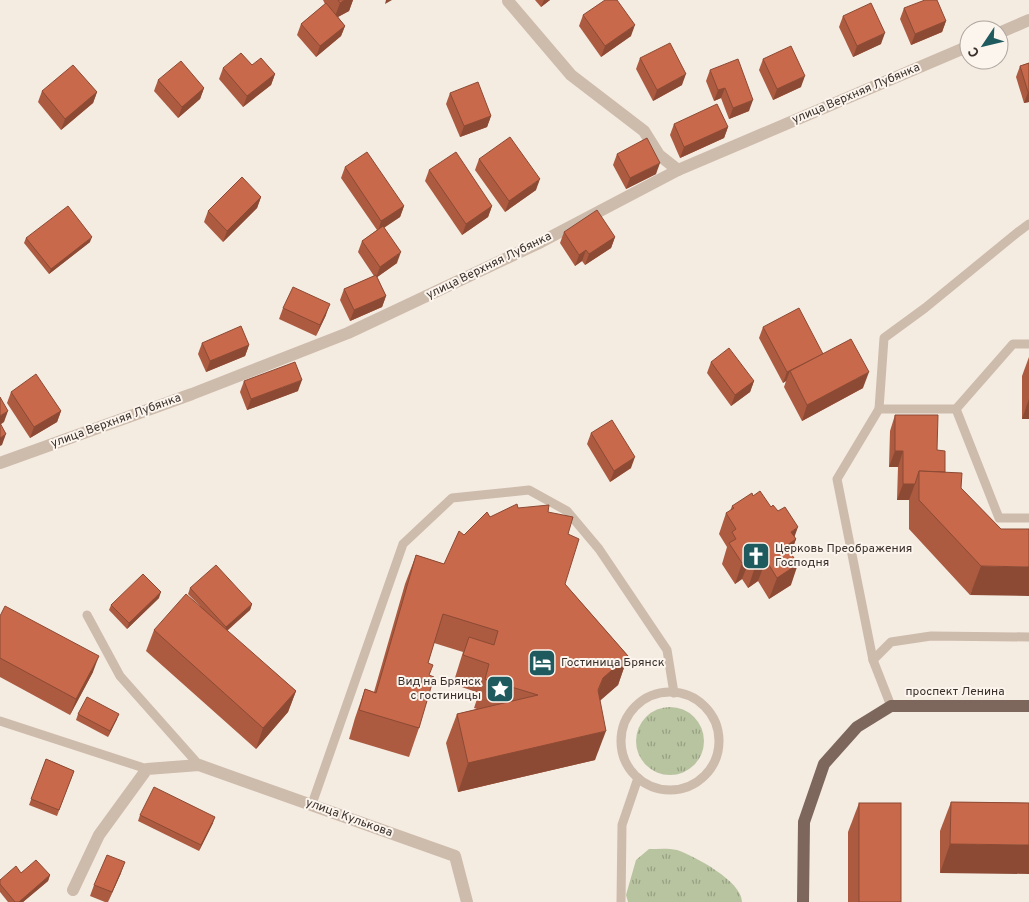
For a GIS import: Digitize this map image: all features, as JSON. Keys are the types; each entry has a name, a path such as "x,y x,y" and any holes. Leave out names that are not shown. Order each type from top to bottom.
{"main road":[{"name":"проспект Ленина","path":"803,902 804,822 824,764 857,727 890,706 1029,706"}],"street":[{"path":"508,1 571,75 644,131 659,155 678,170"},
{"path":"1009,29 1029,20"},
{"name":"улица Верхняя Лубянка","path":"0,463 192,394 348,333 541,242 678,170 959,50"},
{"path":"74,890 99,835 147,769 199,765"},
{"name":"улица Кулькова","path":"199,765 455,856 467,902"}],"lane":[{"path":"890,706 873,660 837,479 879,409 884,338 925,308 1029,224"},
{"path":"879,409 956,408 1013,344 1029,344"},
{"path":"956,408 999,518 1029,518"},
{"path":"312,804 403,544 452,498 529,490 567,511 599,549 667,650 674,693"},
{"path":"87,615 120,676 199,765"},
{"path":"873,660 890,642 931,636 1029,637"},
{"path":"665,692 681,693 696,699 708,710 718,732 717,756 710,770 698,782 684,788 668,790 652,787 638,778 628,766 622,750 622,734 626,719 636,706 649,697 665,692"},
{"path":"0,722 147,769"},
{"path":"621,902 622,825 638,778"}],"green space":[{"path":"670,707 683,710 694,717 701,728 704,741 701,754 694,765 683,772 670,775 657,772 646,765 639,754 636,741 639,728 646,717 657,710"},
{"path":"649,849 677,850 716,870 734,886 740,894 742,902 628,902 626,895 636,860"}],"building":[{"path":"605,0 617,0 635,25 605,46 583,15"},
{"path":"925,0 937,0 946,21 915,34 904,8"},
{"path":"326,3 345,26 320,46 301,24"},
{"path":"871,3 885,33 857,46 843,16"},
{"path":"670,43 686,74 657,90 640,58"},
{"path":"791,46 805,76 777,89 763,59"},
{"path":"241,53 252,65 261,58 275,74 247,96 223,68"},
{"path":"738,59 753,100 733,108 725,88 718,90 710,70"},
{"path":"181,61 204,88 182,107 158,80"},
{"path":"1029,63 1029,92 1028,92 1020,66"},
{"path":"73,65 97,92 65,119 42,91"},
{"path":"478,82 491,116 464,126 450,93"},
{"path":"717,104 728,127 684,147 674,124"},
{"path":"510,137 540,179 509,201 479,159"},
{"path":"647,138 660,163 630,178 617,154"},
{"path":"367,152 404,206 381,221 345,167"},
{"path":"456,152 492,206 466,224 429,170"},
{"path":"242,177 261,197 227,231 208,211"},
{"path":"68,206 92,237 51,269 26,238"},
{"path":"597,210 615,237 589,254 586,250 579,255 564,232"},
{"path":"383,226 401,252 380,267 362,241"},
{"path":"376,275 386,296 354,310 344,289"},
{"path":"293,287 330,304 320,325 283,308"},
{"path":"799,308 823,354 787,372 763,327"},
{"path":"241,326 249,345 210,361 202,343"},
{"path":"851,339 869,372 807,405 790,371"},
{"path":"729,348 754,381 735,395 711,362"},
{"path":"295,362 302,380 251,399 244,381"},
{"path":"36,374 61,411 34,427 11,392"},
{"path":"0,397 8,411 0,416"},
{"path":"895,415 938,415 937,450 945,451 945,472 919,471 915,484 903,484 903,451 895,451"},
{"path":"612,420 635,457 614,471 591,433"},
{"path":"0,423 6,434 0,438"},
{"path":"919,471 962,473 961,488 1001,529 1029,529 1029,567 981,566 919,500"},
{"path":"760,491 771,507 773,505 778,511 785,507 798,527 791,532 796,539 786,546 798,564 777,578 766,560 755,567 750,559 742,563 729,543 736,539 732,532 736,529 726,513 734,508 732,506 752,493 753,496"},
{"name":"Гостиница Брянск","path":"517,504 518,508 549,505 548,512 573,517 568,534 579,539 565,584 628,656 603,678 598,690 606,731 468,763 457,714 538,695 485,679 489,664 463,655 469,637 494,645 498,631 443,614 428,663 433,665 429,675 434,677 419,728 359,710 365,689 376,693 416,555 444,564 459,531 464,535 487,512 490,517"},
{"path":"216,565 252,604 226,627 190,588"},
{"path":"143,574 161,592 129,623 111,605"},
{"path":"186,594 296,691 263,728 154,630"},
{"path":"5,606 99,656 76,699 0,658 0,616"},
{"path":"87,697 119,714 110,731 78,714"},
{"path":"46,759 74,771 59,810 31,799"},
{"path":"154,787 215,817 201,845 140,815"},
{"path":"951,802 1029,803 1029,845 950,844"},
{"path":"859,803 901,803 901,902 859,902"},
{"path":"107,855 125,862 112,892 94,885"},
{"path":"36,860 50,875 19,902 15,902 0,884 0,880 16,866 21,873"}],"place":[{"name":"Церковь Преображения Господня","path":"756,556"},
{"name":"Гостиница Брянск","path":"542,663"},
{"name":"Вид на Брянск с гостиницы","path":"500,689"}]}
